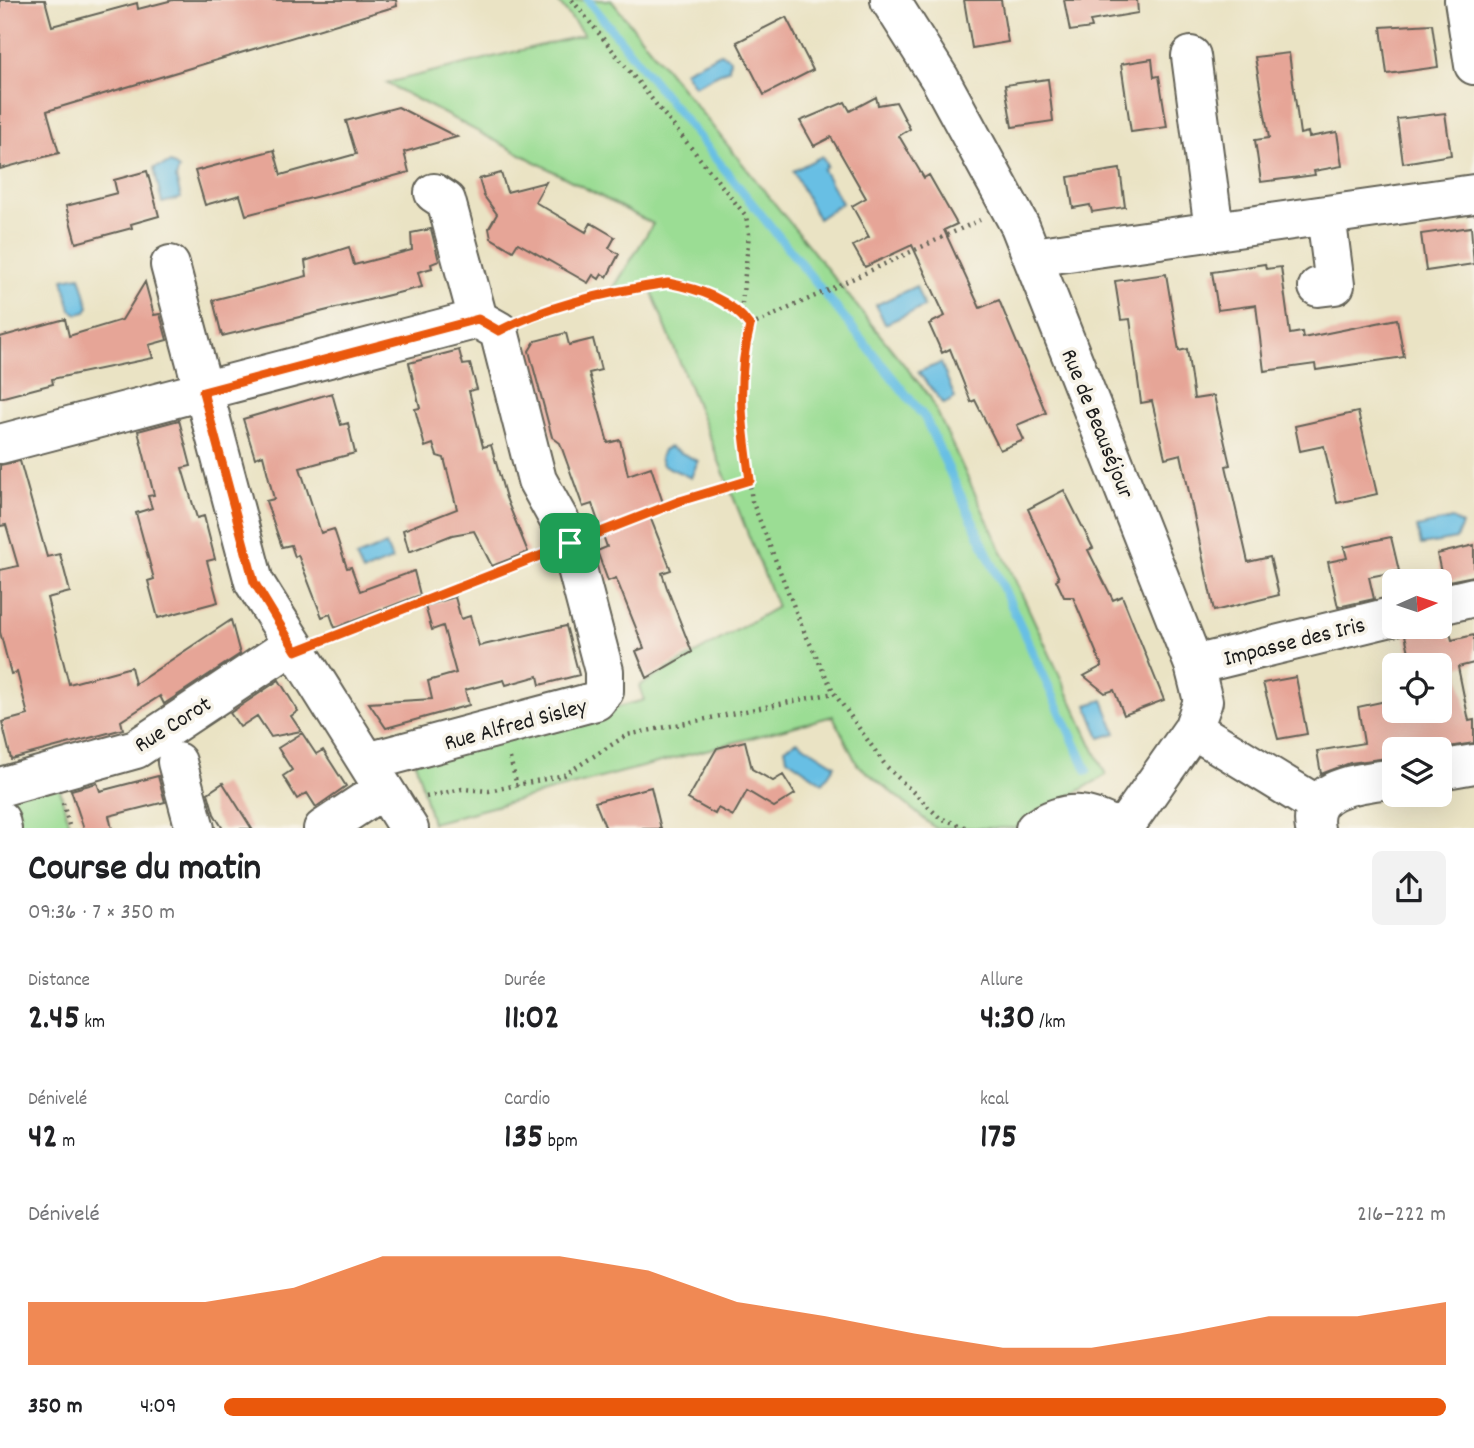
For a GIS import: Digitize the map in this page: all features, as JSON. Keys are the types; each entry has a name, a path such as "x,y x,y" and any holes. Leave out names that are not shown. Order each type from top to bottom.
{"street":[{"name":"Rue de Beauséjour","path":"890,0 976,142 1032,257 1194,664 1203,701 1193,729"},
{"path":"1464,0 1474,65"},
{"path":"1191,56 1214,230"},
{"name":"Rue Alfred Sisley","path":"389,798 596,701 604,691 604,671 570,543 537,480 489,325 446,201 434,193"},
{"path":"1032,257 1474,194"},
{"path":"1318,287 1335,285 1326,215"},
{"path":"170,265 254,582 389,798 323,828"},
{"path":"0,444 203,392 489,325"},
{"path":"1452,602 1474,597"},
{"name":"Impasse des Iris","path":"1194,664 1382,619"},
{"name":"Rue Corot","path":"0,787 136,749 294,648"},
{"path":"1035,828 1059,817 1075,814 1092,815 1121,828 1193,729 1316,817 1322,798 1343,787 1382,780"},
{"path":"177,762 195,828"},
{"path":"1452,768 1474,764"},
{"path":"0,820 2,828"}],"path":[{"path":"572,0 746,216 748,234 741,313"},
{"path":"750,326 972,224"},
{"path":"489,325 629,289 668,283 699,289 741,313 750,326 741,362 740,411 752,500 802,627 834,693 886,766 940,818 970,828"},
{"path":"294,648 680,501 750,480"},
{"path":"389,798 424,797 462,789 489,791 564,775 627,735 834,693"}],"green space":[{"path":"557,0 611,0 930,397 1106,775 1015,828 935,828 857,764 833,716 432,823 415,761 644,700 639,686 777,607 651,290 607,299 653,224 386,83 584,35"},
{"path":"55,771 70,828 0,828 0,787"}],"water":[{"path":"721,53 730,59 729,69 694,86 684,71"},
{"path":"822,156 827,166 823,170 842,203 818,219 793,171"},
{"path":"171,163 179,169 176,178 181,198 162,203 154,168"},
{"path":"80,276 89,307 86,312 78,314 71,310 63,279"},
{"path":"916,286 924,307 885,324 876,305"},
{"path":"941,363 955,398 944,404 918,372"},
{"path":"669,447 698,461 691,478 663,465 660,458 663,450"},
{"path":"1452,519 1462,525 1456,539 1421,545 1417,527"},
{"path":"386,545 392,560 363,572 356,557"},
{"path":"1103,700 1116,733 1100,738 1087,705"},
{"path":"797,741 835,765 823,783 787,758 785,748"}],"building":[{"path":"0,0 45,0 52,26 137,3 138,9 173,0 396,0 397,6 47,111 59,153 0,169"},
{"path":"964,0 1001,0 1008,42 972,48"},
{"path":"1064,0 1137,0 1138,13 1090,21 1092,28 1070,31"},
{"path":"786,17 813,70 764,95 737,42"},
{"path":"1432,24 1438,67 1387,74 1381,27"},
{"path":"1289,53 1300,134 1308,132 1309,137 1337,132 1342,166 1314,171 1315,175 1261,182 1255,140 1269,138 1255,57"},
{"path":"1152,59 1154,77 1159,76 1167,127 1131,132 1121,64"},
{"path":"1048,79 1053,121 1012,127 1005,85"},
{"path":"876,97 878,105 896,102 910,129 899,136 924,178 929,175 957,224 944,230 980,308 999,300 1046,413 1017,425 1024,440 1000,450 975,400 971,402 950,349 942,353 929,324 945,316 912,245 865,267 853,246 869,237 852,206 866,198 831,137 814,146 800,121 845,102 850,111"},
{"path":"398,107 457,137 404,152 409,172 350,188 246,215 240,195 205,205 195,171 274,150 281,175 356,154 346,121"},
{"path":"1445,113 1451,155 1403,163 1397,119"},
{"path":"1120,169 1125,207 1092,212 1090,205 1073,208 1068,177"},
{"path":"147,171 159,216 131,224 132,228 76,243 66,206 117,193 114,180"},
{"path":"501,173 507,192 546,182 535,202 586,232 591,223 615,237 609,248 619,254 607,277 602,274 599,279 593,275 588,283 518,243 513,251 491,238 489,228 497,214 484,196 479,179"},
{"path":"1471,227 1474,264 1426,271 1421,234"},
{"path":"431,229 439,261 431,264 432,268 418,272 422,287 222,336 213,300 307,276 305,261 349,247 354,265 412,250 411,233"},
{"path":"1265,264 1266,269 1281,267 1290,334 1302,332 1303,338 1397,319 1404,357 1316,370 1315,364 1264,371 1256,305 1218,310 1212,272"},
{"path":"1166,274 1179,351 1187,349 1194,399 1214,396 1230,465 1226,466 1248,562 1270,557 1279,595 1214,611 1181,454 1165,458 1152,401 1141,403 1130,319 1121,320 1115,281"},
{"path":"145,282 154,315 160,314 167,340 149,345 153,358 52,379 53,384 0,398 0,337 65,319 69,336 122,320"},
{"path":"566,333 569,345 593,339 601,370 589,373 608,443 620,440 628,475 651,467 663,503 647,509 671,570 662,573 692,652 647,678 636,651 644,648 616,578 608,581 597,551 607,547 592,504 583,507 560,443 552,437 529,351 535,341"},
{"path":"459,350 463,365 470,364 477,389 469,391 483,447 491,445 506,498 528,552 492,566 474,531 452,535 409,552 403,530 457,509 444,458 437,456 433,444 425,447 415,409 420,408 409,363"},
{"path":"332,393 341,425 348,423 355,453 300,468 321,533 334,529 347,568 351,567 360,591 414,571 420,595 335,628 330,614 322,617 298,555 295,557 291,545 282,547 266,501 274,499 263,455 255,458 243,419"},
{"path":"1358,412 1377,494 1337,503 1324,446 1300,451 1295,426"},
{"path":"179,420 191,466 182,468 197,518 204,516 215,559 207,561 218,602 158,618 148,581 154,579 136,513 152,508 148,496 154,495 138,431"},
{"path":"20,461 47,557 60,554 70,592 47,598 69,684 131,667 135,684 231,620 240,654 164,704 160,696 121,721 123,729 11,759 2,722 28,715 17,672 11,674 0,632 0,570 18,566 6,525 0,526 0,465"},
{"path":"1064,490 1093,548 1088,550 1113,600 1122,596 1164,700 1124,715 1114,690 1105,693 1084,676 1102,666 1073,597 1064,597 1056,580 1059,578 1028,509"},
{"path":"1391,537 1399,569 1382,569 1382,574 1369,577 1374,599 1338,607 1328,562 1347,558 1344,547"},
{"path":"1474,545 1474,576 1452,580 1452,569 1440,569 1437,554"},
{"path":"455,597 461,619 470,616 479,646 566,626 579,675 540,685 538,676 506,685 504,680 465,690 469,705 386,728 369,703 432,699 428,681 456,673 443,626 432,630 425,606"},
{"path":"1474,635 1474,663 1458,667 1469,721 1474,720 1474,743 1452,746 1452,737 1382,737 1382,759 1350,763 1321,774 1317,751 1364,743 1358,707 1382,702 1382,723 1452,723 1452,653 1409,653 1406,639 1452,640"},
{"path":"1296,677 1307,734 1278,739 1263,683"},
{"path":"279,680 298,711 291,716 301,731 271,737 257,716 240,727 230,713"},
{"path":"302,733 316,754 323,750 346,786 316,807 307,793 297,799 283,776 292,770 278,748"},
{"path":"745,741 752,769 773,781 783,775 795,794 774,807 747,791 733,816 718,808 715,814 688,799 717,748"},
{"path":"158,776 165,802 109,816 112,828 84,828 71,790 97,783 100,791"},
{"path":"223,783 251,828 222,828 214,814 208,793"},
{"path":"651,787 661,828 606,828 595,802"}],"waterway":[{"path":"588,0 925,418 1087,770"}],"route":[{"path":"668,283 699,289 741,313 750,326 741,362 740,411 750,480 680,501 570,543 296,651 254,582 203,392 478,319 490,323 499,331 528,315 629,289 668,283"}]}
